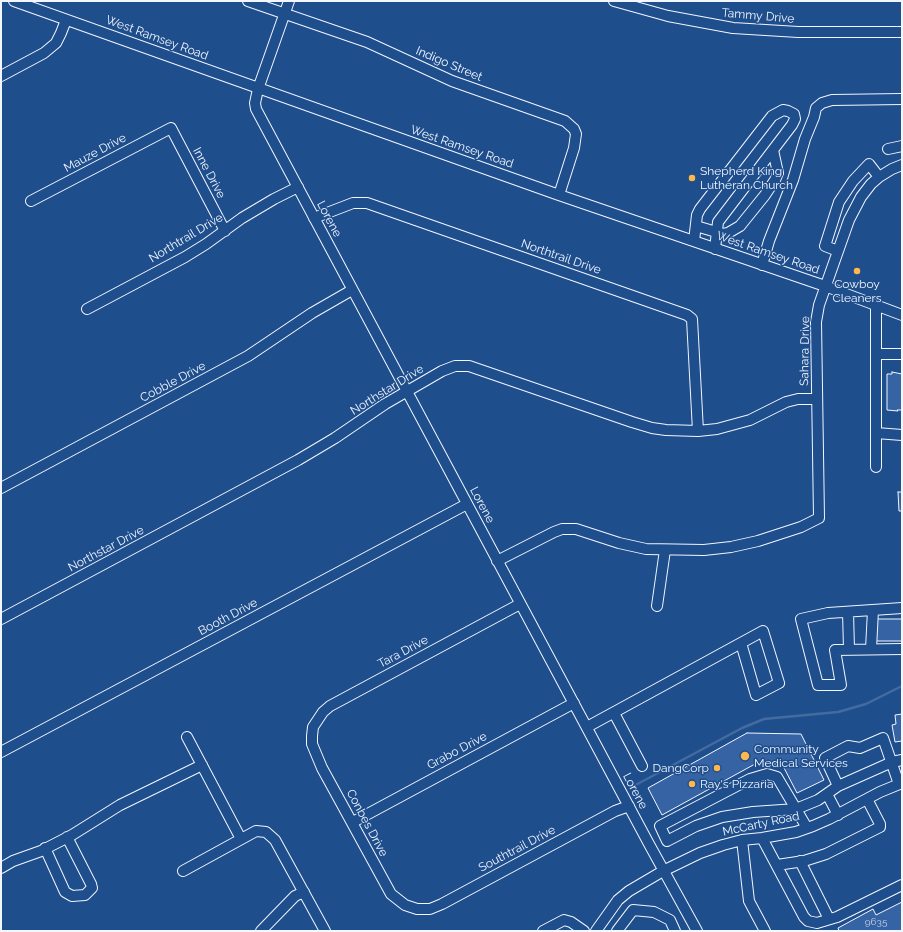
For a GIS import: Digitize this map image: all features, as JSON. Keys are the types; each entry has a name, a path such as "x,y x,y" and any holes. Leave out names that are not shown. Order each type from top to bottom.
{"street":[{"name":"West Ramsey Road","path":"14,1 559,195 825,286 902,315"},
{"name":"Indigo Street","path":"248,1 367,42 452,81 565,121 574,129 576,134 574,148 559,195"},
{"name":"Lorene","path":"289,1 258,89 255,103 256,108 663,871 697,931"},
{"name":"Tammy Drive","path":"614,1 668,16 732,28 798,32 902,32"},
{"path":"1,76 44,53 56,43 62,33 66,20"},
{"path":"762,265 769,240 792,180 816,108 822,103 832,100 902,99"},
{"path":"694,241 700,209 772,116 783,110 794,114 795,119 792,125 718,222 716,227 718,233 716,248"},
{"name":"Mauze Drive","path":"31,202 171,128"},
{"name":"Inne Drive","path":"171,128 225,231"},
{"path":"888,149 902,146"},
{"path":"696,226 723,234 728,233 740,226 776,180 778,173 773,150"},
{"path":"838,251 825,246 839,202 853,181 869,164 879,177"},
{"name":"Sahara Drive","path":"665,550 704,550 731,547 758,541 801,527 819,518 816,322 819,305 853,211 861,197 879,177 902,165"},
{"path":"853,181 865,191"},
{"name":"Northtrail Drive","path":"87,309 185,257 242,218 298,187"},
{"path":"839,202 853,211"},
{"name":"Northtrail Drive","path":"314,218 353,203 368,203 687,315 692,320 698,431"},
{"name":"Cobble Drive","path":"1,488 248,356 312,313 352,290"},
{"path":"876,306 876,467"},
{"path":"876,354 902,354"},
{"name":"Northstar Drive","path":"1,619 298,460 335,438 385,404 442,371 455,366 469,366 652,428 666,430 698,431 717,429 750,420 786,402 798,399 817,399"},
{"path":"876,433 902,434"},
{"name":"Booth Drive","path":"1,752 467,504"},
{"path":"497,561 562,529 576,529 619,543 646,549 665,550 657,606"},
{"name":"Tara Drive","path":"312,736 313,727 318,718 330,706 520,604"},
{"path":"902,608 828,613 801,619 818,685 841,685 835,650 902,649"},
{"path":"871,649 873,610"},
{"path":"848,612 849,650"},
{"path":"587,727 614,713 741,643 763,631 779,683 756,695 741,643"},
{"name":"Grabo Drive","path":"352,822 574,703"},
{"path":"614,713 642,766"},
{"name":"Conbes Drive","path":"312,736 312,744 322,768 391,894 405,905 417,909"},
{"path":"187,737 241,840"},
{"path":"838,786 825,758 848,746 860,748 882,738 897,761 901,783"},
{"path":"807,828 796,809 777,777 767,774 750,779 660,826 667,841 696,826 722,817 752,812 796,809 818,800 838,786 897,761"},
{"path":"1,868 13,861 67,837 120,805 202,764"},
{"name":"McCarty Road","path":"596,931 618,900 642,883 700,853 742,840 762,838 807,828 838,815 901,783"},
{"path":"827,794 838,815"},
{"path":"777,865 800,862 826,854 880,827 880,824 867,799"},
{"name":"Southtrail Drive","path":"417,909 430,909 442,904 615,811 629,806"},
{"path":"183,870 256,831 266,832 275,840 325,931"},
{"path":"649,844 665,836"},
{"path":"45,848 65,892 72,896 86,894 92,888 91,884 67,837"},
{"path":"762,838 804,917 808,921 817,923 836,917 902,885"},
{"path":"742,840 750,901 765,931"},
{"path":"800,862 829,919"},
{"path":"262,931 295,896 304,892"},
{"path":"618,900 633,910 654,912 670,920 675,931"},
{"path":"617,931 633,910"},
{"path":"543,931 564,920 571,922 584,931"}],"building":[{"path":"892,372 902,374 902,410 897,410 898,411 887,410 887,374 892,374"},
{"path":"898,492 902,492 902,511 899,511"},
{"path":"876,619 902,619 902,641 876,641"},
{"path":"902,714 902,741 895,742 892,725 896,724 895,715"},
{"path":"747,733 801,734 824,780 797,793 782,764 755,764 662,815 648,788"},
{"path":"902,902 902,931 839,931 838,928 873,909 876,915"}],"waterway":[{"path":"630,788 742,728 764,719 838,712 866,704 902,686"}],"place":[{"name":"Shepherd King Lutheran Church","path":"692,178"},
{"name":"Cowboy Cleaners","path":"857,271"},
{"name":"Community Medical Services","path":"745,756"},
{"name":"DangCorp","path":"717,768"},
{"name":"Ray's Pizzaria","path":"692,784"}]}
